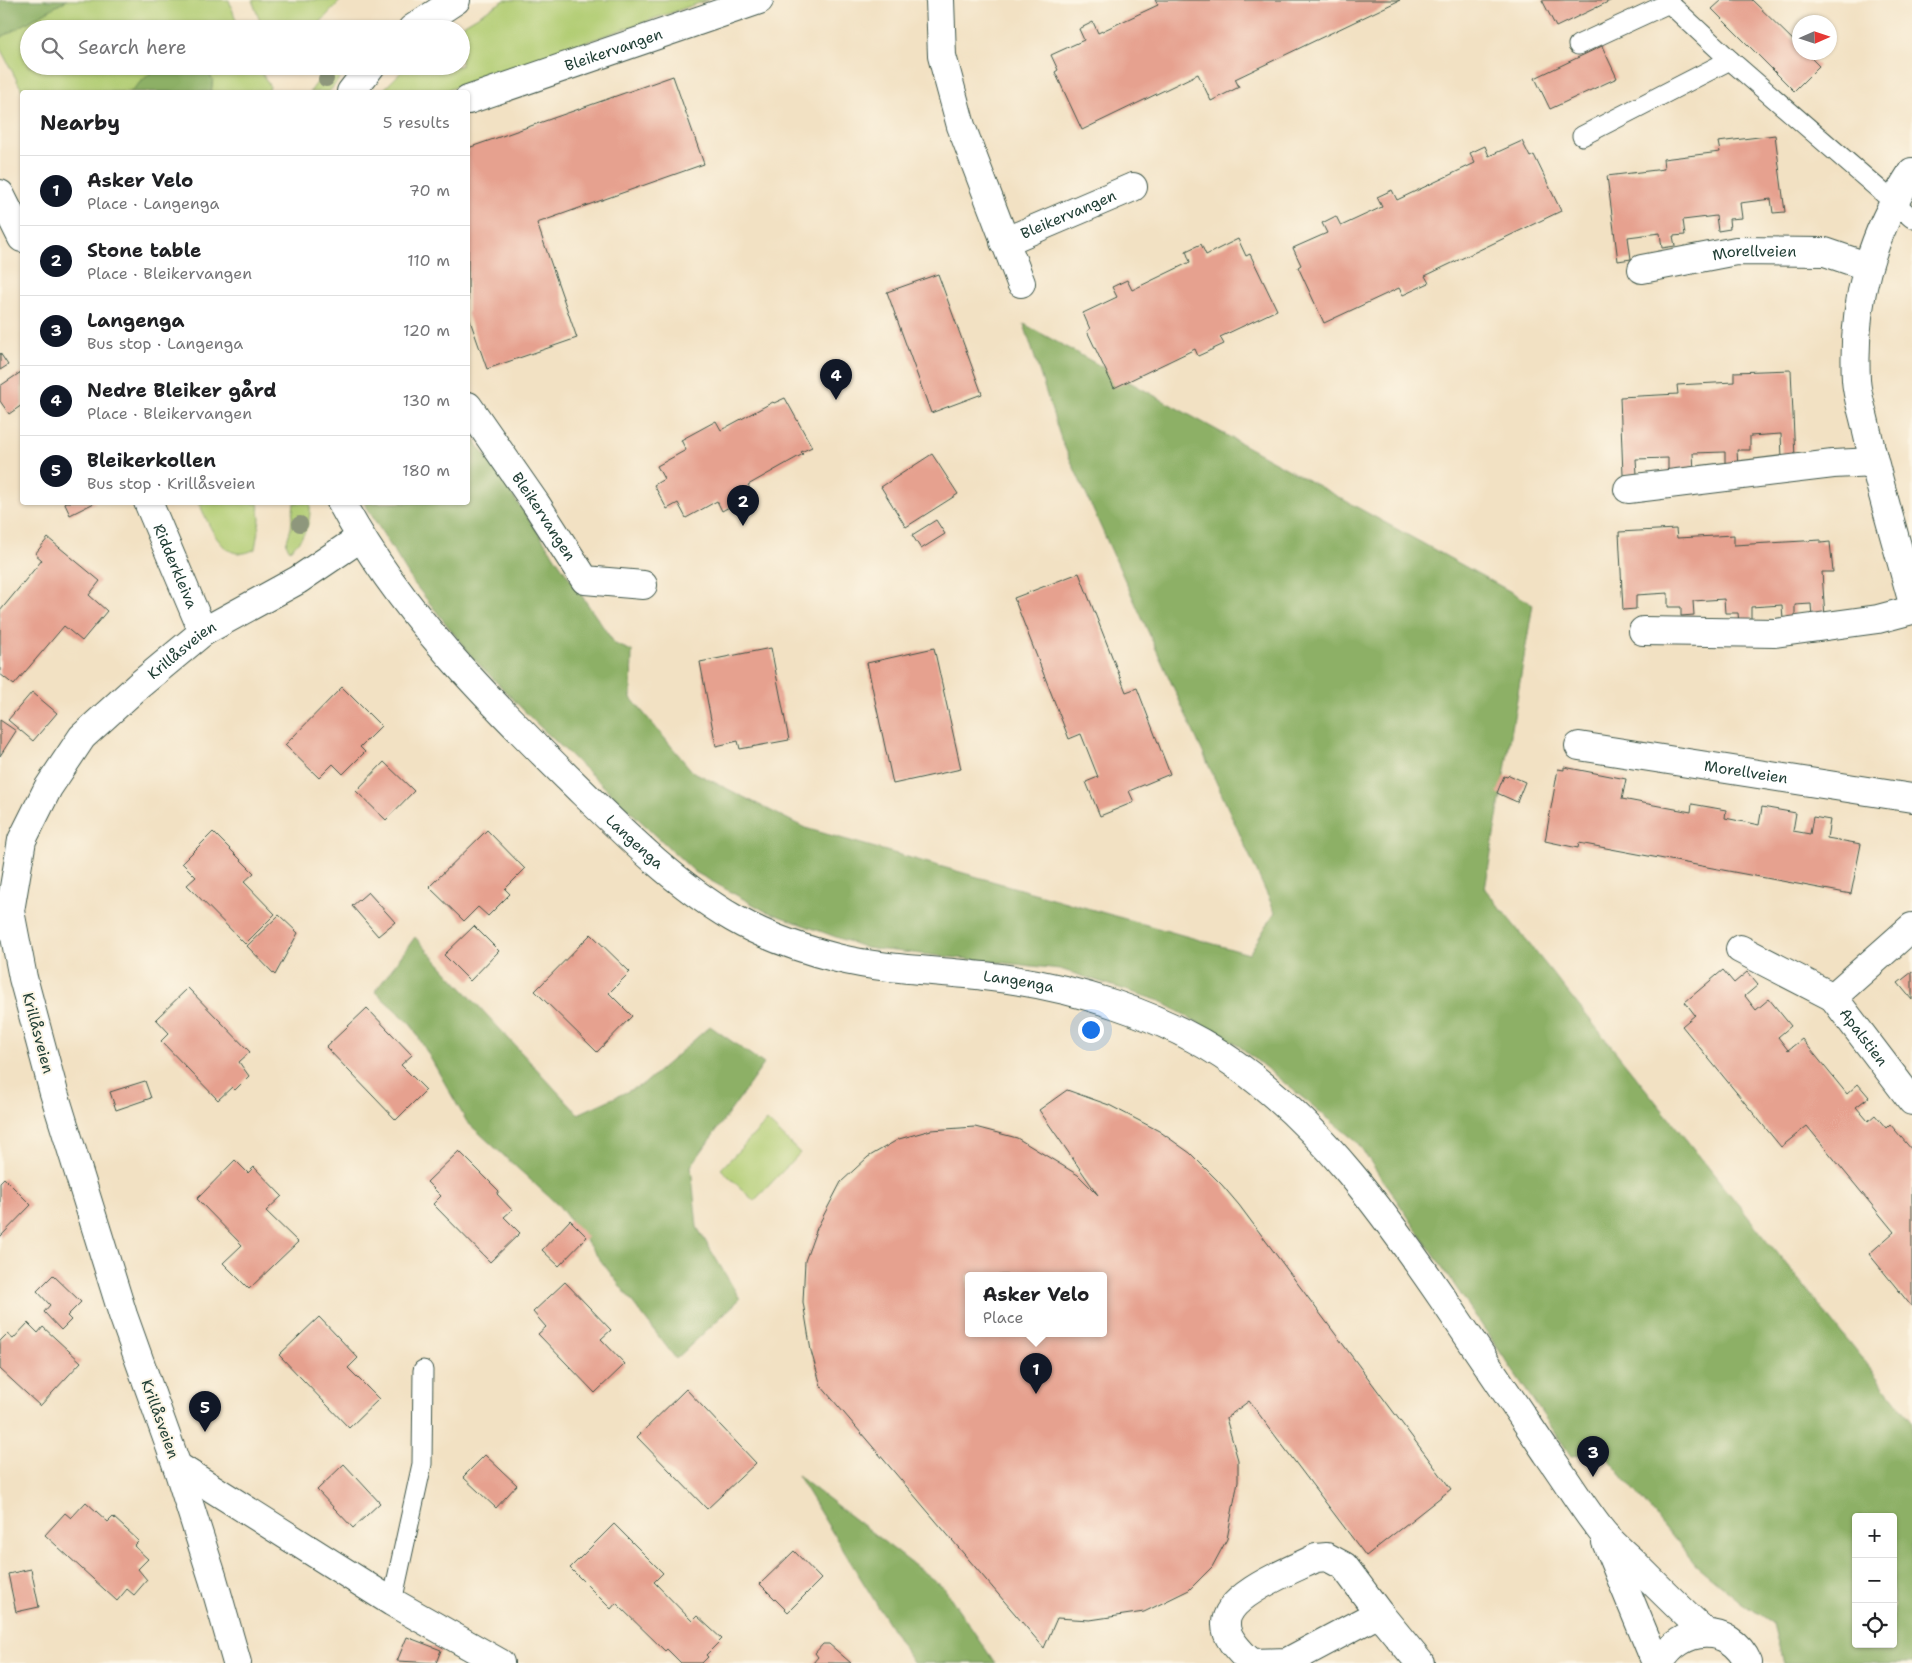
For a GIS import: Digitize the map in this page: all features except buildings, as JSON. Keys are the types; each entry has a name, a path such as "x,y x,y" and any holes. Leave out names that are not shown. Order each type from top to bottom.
{"street":[{"path":"426,20 456,0"},
{"name":"Bleikervangen","path":"470,99 759,0"},
{"name":"Bleikervangen","path":"940,0 942,56 961,126 1021,283"},
{"path":"353,90 364,75"},
{"path":"1912,172 1903,210 1866,266 1857,327 1856,382 1874,462 1912,600"},
{"name":"Bleikervangen","path":"1004,242 1133,187"},
{"path":"0,194 20,234"},
{"name":"Morellveien","path":"1642,269 1736,251 1825,252 1866,266"},
{"name":"Bleikervangen","path":"470,409 536,504 585,580 643,585"},
{"path":"1628,489 1833,464 1874,462"},
{"name":"Ridderkleiva","path":"149,505 203,632"},
{"name":"Langenga","path":"343,505 360,538 434,638 516,728 602,812 679,880 734,919 782,941 838,958 896,968 988,976 1067,990 1131,1010 1190,1038 1234,1063 1269,1090 1304,1121 1338,1157 1398,1234 1601,1532 1658,1663"},
{"name":"Krillåsveien","path":"236,1663 177,1466 123,1315 54,1093 23,978 10,911 22,840 48,788 82,737 138,686 203,632 298,580 360,538"},
{"path":"1643,631 1775,633 1878,619 1912,610"},
{"name":"Morellveien","path":"1579,746 1912,798"},
{"name":"Apalstien","path":"1832,997 1912,927"},
{"name":"Apalstien","path":"1740,949 1832,997 1912,1101"},
{"path":"177,1466 392,1602 500,1663"},
{"name":"Langenga","path":"1601,1532 1706,1633"},
{"path":"1379,1613 1287,1662 1251,1663 1233,1642 1226,1625 1229,1611 1250,1591 1316,1558 1328,1557 1344,1566 1420,1663"},
{"path":"1658,1663 1676,1642 1689,1635 1706,1633 1731,1641 1744,1654 1748,1663"}],"lane":[{"path":"1578,45 1668,3 1730,60 1903,210"},
{"path":"1582,136 1730,60"},
{"path":"392,1602 422,1464 423,1370"}],"green space":[{"path":"0,0 67,0 32,20 20,20 20,27 0,38"},
{"path":"67,0 229,0 236,20 32,20"},
{"path":"252,0 341,0 322,20 260,20"},
{"path":"505,0 708,0 448,90 383,90 398,75 470,75 470,21"},
{"path":"20,27 20,75 148,75 132,90 22,90 0,48 0,38"},
{"path":"148,75 210,75 213,80 211,90 132,90"},
{"path":"210,75 263,75 270,87 269,90 211,90 213,80"},
{"path":"322,75 343,75 331,90 311,90"},
{"path":"1024,324 1533,604 1485,889 1912,1421 1912,1663 1783,1663 1773,1624 1736,1598 1696,1565 1603,1453 1571,1456 1357,1142 1239,1046 1160,1001 1060,969 866,948 765,911 695,872 535,722 473,658 413,582 365,505 470,505 470,434 615,644 632,651 631,698 692,771 805,828 1249,954 1275,912 1061,439"},
{"path":"200,505 258,505 260,519 255,549 244,553 234,552 226,548 219,541 207,522"},
{"path":"294,505 310,505 310,517 304,534 290,550 286,544 291,528"},
{"path":"415,937 578,1114 644,1084 710,1026 764,1064 691,1166 697,1227 740,1299 676,1359 559,1206 467,1122 411,1024 375,992"},
{"path":"767,1121 800,1153 754,1201 721,1169"},
{"path":"797,1475 944,1588 995,1663 913,1663"}],"place":[{"name":"Nedre Bleiker gård","path":"836,400"},
{"name":"Stone table","path":"743,526"},
{"name":"Asker Velo","path":"1036,1394"},
{"name":"Bleikerkollen","path":"205,1432"},
{"name":"Langenga","path":"1593,1477"}]}
